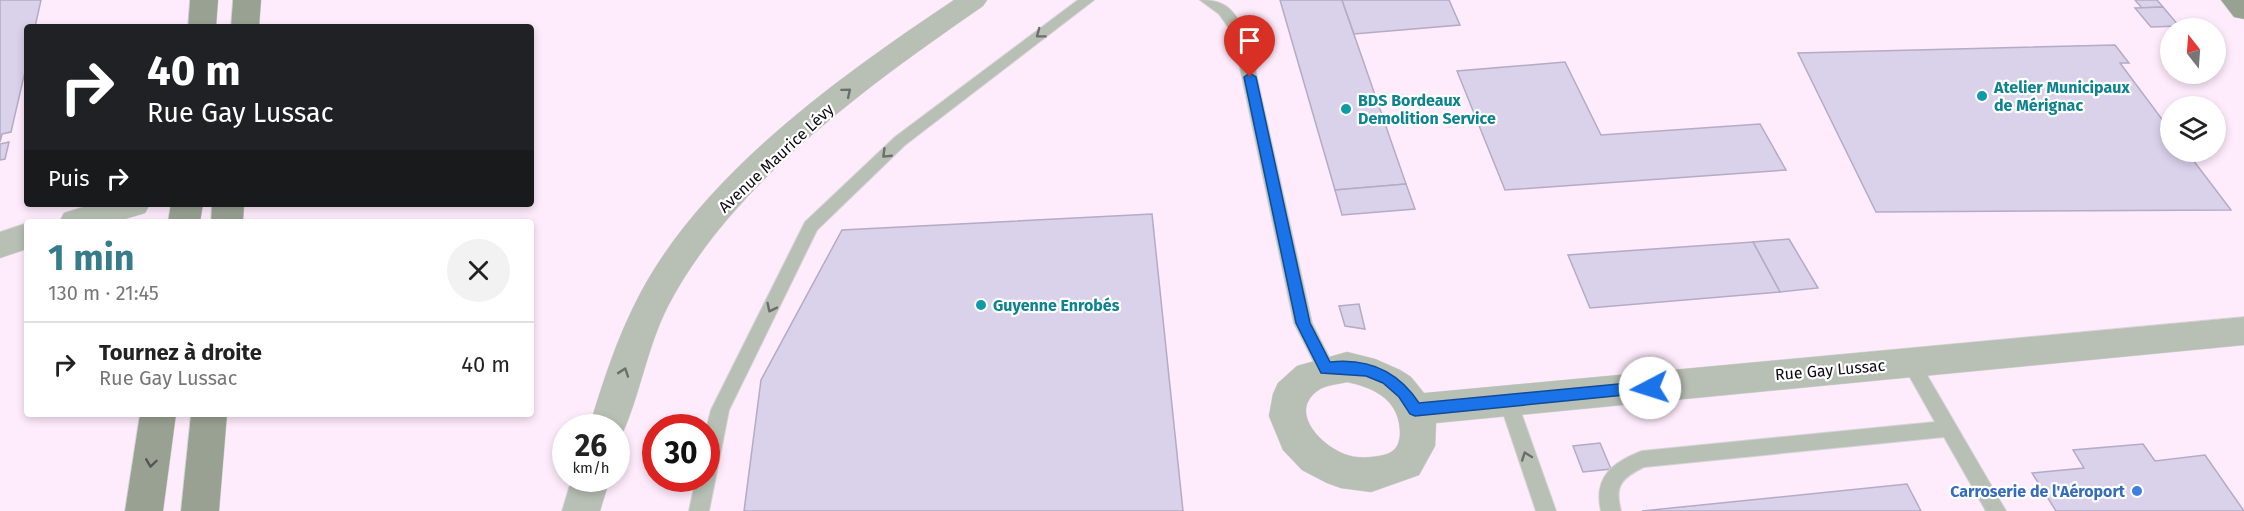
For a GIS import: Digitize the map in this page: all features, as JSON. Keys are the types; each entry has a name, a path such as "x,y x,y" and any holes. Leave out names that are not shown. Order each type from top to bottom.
{"main road":[{"path":"202,24 204,0"},
{"path":"245,24 247,0"},
{"path":"2235,0 2244,10"},
{"path":"144,511 158,417"},
{"path":"200,511 209,417"}],"street":[{"name":"Avenue Maurice Lévy","path":"612,414 639,329 662,285 699,232 750,177 789,141 876,67 960,4"},
{"path":"85,219 124,207"},
{"path":"0,245 24,237"},
{"name":"Rue Gay Lussac","path":"1415,409 2244,331"},
{"path":"1347,367 1378,374 1404,392 1415,409 1420,428 1417,447 1407,463 1391,475 1370,481 1347,481 1326,474 1307,461 1294,445 1287,426 1287,407 1295,390 1308,378 1326,369 1347,367"},
{"path":"581,511 587,492"}],"lane":[{"path":"719,414 811,226 900,141 1072,9 1087,0"},
{"path":"1207,0 1224,11 1240,33 1303,323 1326,369"},
{"path":"1911,363 1996,511"},
{"path":"1508,401 1546,511"},
{"path":"1611,511 1608,502 1610,484 1620,470 1642,459 1949,429"},
{"path":"699,511 703,492"}],"shaded area":[{"path":"0,0 2244,0 2244,511 0,511"}],"building":[{"path":"0,0 41,0 36,24 24,24 24,76 11,132 2,134 0,142"},
{"name":"BDS Bordeaux Demolition Service","path":"1280,0 1342,0 1406,184 1335,190"},
{"path":"1342,0 1449,0 1460,25 1354,34"},
{"path":"2135,0 2157,0 2163,7 2142,8"},
{"path":"2163,7 2172,18 2160,18 2160,27 2151,27 2135,8"},
{"name":"Atelier Municipaux de Mérignac","path":"2115,45 2129,63 2120,63 2160,117 2160,162 2195,162 2231,210 1876,212 1798,53"},
{"path":"1565,62 1601,135 1760,124 1786,170 1505,190 1457,71"},
{"path":"9,142 5,159 0,160 0,144"},
{"path":"1406,184 1415,209 1342,215 1335,190"},
{"name":"Guyenne Enrobés","path":"1152,214 1183,511 744,511 761,380 842,230"},
{"path":"1789,239 1818,288 1780,292 1753,242"},
{"path":"1753,242 1780,292 1590,308 1568,255"},
{"path":"1359,304 1365,329 1345,326 1339,306"},
{"path":"1600,443 1611,469 1583,472 1573,446"},
{"name":"Carroserie de l'Aéroport","path":"2143,444 2155,461 2205,455 2244,511 2056,511 2032,473 2084,468 2073,450"},
{"path":"1907,484 1921,511 1642,511"}],"place":[{"name":"Atelier Municipaux de Mérignac","path":"1982,96"},
{"name":"BDS Bordeaux Demolition Service","path":"1346,109"},
{"name":"Guyenne Enrobés","path":"981,305"},
{"name":"Carroserie de l'Aéroport","path":"2137,491"}],"route":[{"path":"1250,77 1303,323 1326,369 1347,367 1368,370 1388,379 1404,392 1415,409 1650,388"}]}
